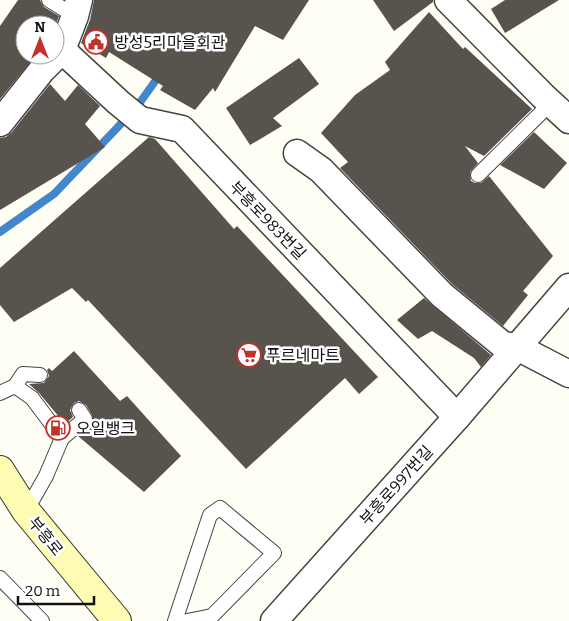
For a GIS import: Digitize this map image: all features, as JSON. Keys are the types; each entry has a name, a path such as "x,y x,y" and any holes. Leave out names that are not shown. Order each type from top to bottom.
{"main road":[{"name":"부흥로","path":"0,471 26,511 117,621"}],"street":[{"path":"448,0 560,111"},
{"path":"65,42 77,8"},
{"name":"부흥로983번길","path":"65,53 140,120 182,129 457,417"},
{"path":"0,123 47,65"},
{"path":"297,153 322,170 442,294 503,345 517,347 569,374"},
{"name":"부흥로997번길","path":"274,621 457,417 569,287"}],"lane":[{"path":"49,0 77,8"},
{"path":"478,175 560,111"},
{"path":"0,393 15,386 24,374 40,375"},
{"path":"15,386 32,398 62,438"},
{"path":"26,511 46,476 62,438 85,420 79,410"},
{"path":"175,621 210,515 220,508 274,553 212,616 187,621"},
{"path":"0,578 42,621"}],"building":[{"path":"18,0 40,0 44,7 57,15 15,15 15,65 28,65 0,99 0,26"},
{"path":"94,0 309,0 283,40 255,26 215,92 213,88 195,110 160,90 163,86 109,52 106,58 81,43 90,20"},
{"path":"373,0 433,0 433,2 394,31"},
{"path":"505,0 559,0 505,33 491,9"},
{"path":"429,12 463,49 465,47 532,109 484,156 465,146 478,163 470,172 471,181 481,183 489,176 553,256 523,291 528,295 503,326 452,284 340,168 348,162 321,133 355,95 390,70 385,62"},
{"path":"299,58 319,84 273,118 282,126 250,145 226,108"},
{"path":"50,84 65,101 78,85 100,106 85,124 105,147 0,210 0,138 6,137 12,132"},
{"path":"534,132 567,163 544,189 500,165"},
{"path":"149,137 155,139 234,229 237,226 378,377 359,394 345,378 246,469 88,300 86,302 72,288 14,322 0,305 0,268"},
{"path":"424,298 491,355 481,367 474,358 432,331 418,339 397,320"},
{"path":"74,351 120,401 127,396 181,456 144,492 78,436 93,422 92,415 86,405 79,401 74,403 70,410 73,417 65,424 29,384 44,383 49,376 47,370 49,368 52,371"}],"waterway":[{"path":"0,232 54,194 141,101 161,73"}],"place":[{"name":"방성5리마을회관","path":"96,42"},
{"name":"푸르네마트","path":"249,355"},
{"name":"오일뱅크","path":"58,428"}]}
